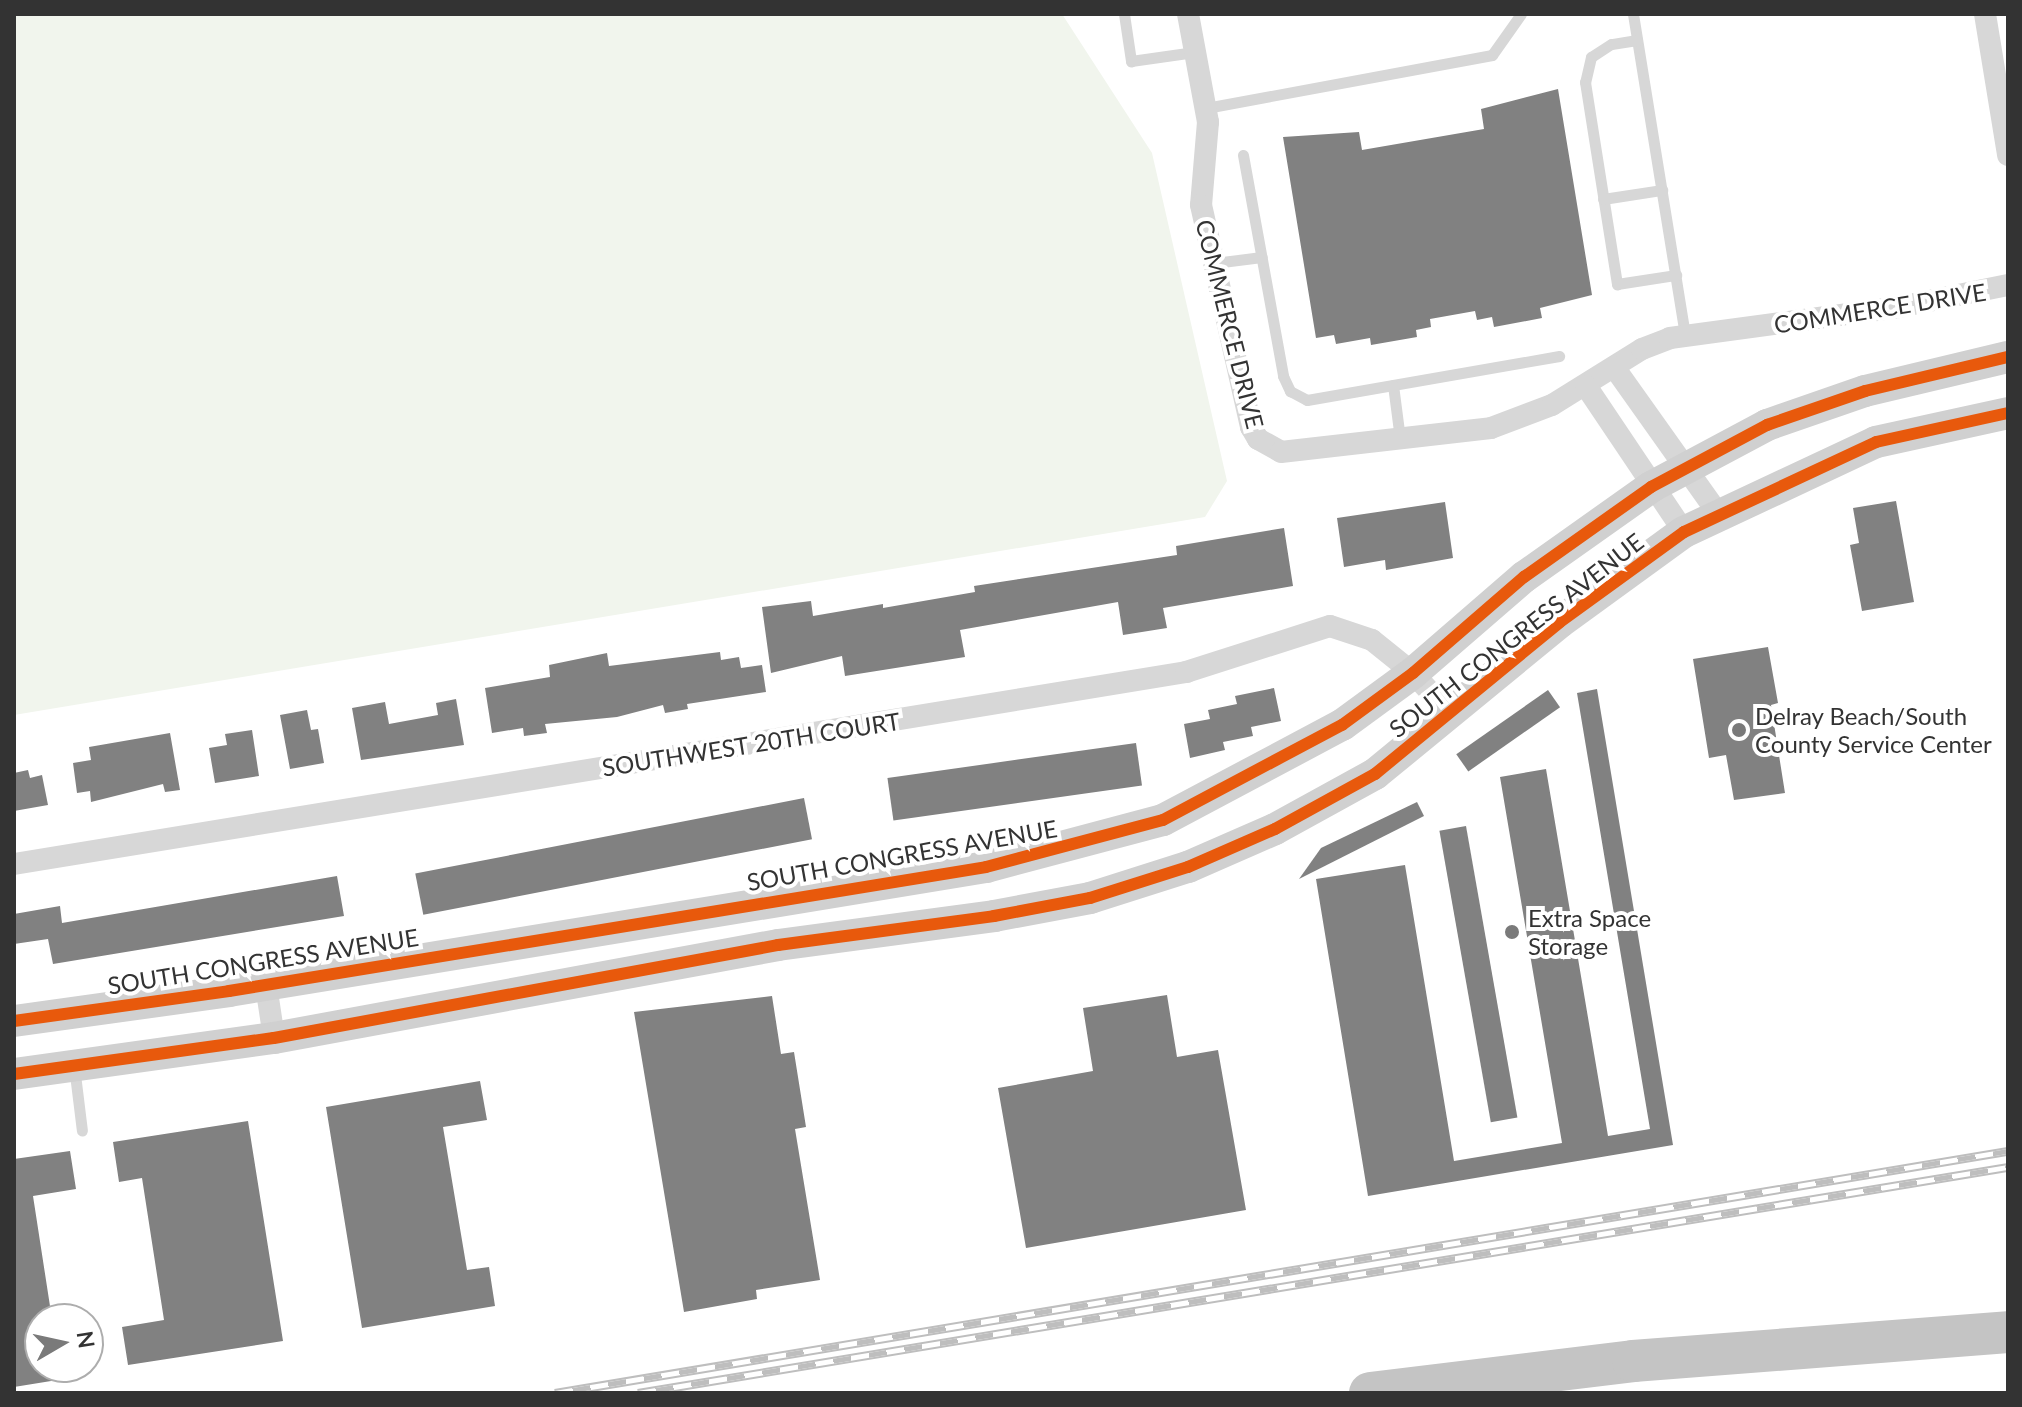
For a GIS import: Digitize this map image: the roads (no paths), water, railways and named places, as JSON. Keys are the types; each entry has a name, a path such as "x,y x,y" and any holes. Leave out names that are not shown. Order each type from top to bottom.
{"highway":[{"path":"1370,1393 1648,1360 2008,1332"}],"main road":[{"name":"SOUTH CONGRESS AVENUE","path":"14,1021 266,985 986,867 1163,820 1342,725 1413,673 1524,577 1651,487 1767,425 1837,400 2008,357"},
{"name":"SOUTH CONGRESS AVENUE","path":"14,1074 274,1038 778,945 1049,906 1188,867 1275,829 1375,774 1560,622 1684,532 1876,442 2008,413"}],"street":[{"name":"COMMERCE DRIVE","path":"1188,14 1206,108 1201,205 1251,427 1258,439 1269,448 1294,452 1491,428 1586,386 1656,343 1685,335 1899,307 2008,285"},
{"path":"1985,14 2008,155"},
{"path":"1614,367 1682,471 1719,515"},
{"path":"1586,386 1684,532"},
{"name":"SOUTHWEST 20TH COURT","path":"14,864 1186,672 1227,662 1314,627 1359,632 1413,673 1450,714"},
{"path":"770,900 778,945"},
{"path":"266,985 274,1038"}],"lane":[{"path":"1124,14 1131,61 1194,52"},
{"path":"1206,108 1492,55 1521,14"},
{"path":"1633,14 1685,335"},
{"path":"1637,40 1611,44 1591,57 1585,82 1617,284 1676,275"},
{"path":"1243,155 1283,376 1290,391 1307,400 1559,356"},
{"path":"1603,199 1662,190"},
{"path":"1214,263 1262,257"},
{"path":"1393,385 1400,439"},
{"path":"74,1066 82,1131"}],"railway":[{"path":"555,1393 2008,1151"},
{"path":"638,1393 2008,1167"}],"place":[{"name":"Delray Beach/South County Service Center","path":"1739,730"},
{"name":"Extra Space Storage","path":"1512,932"}]}
